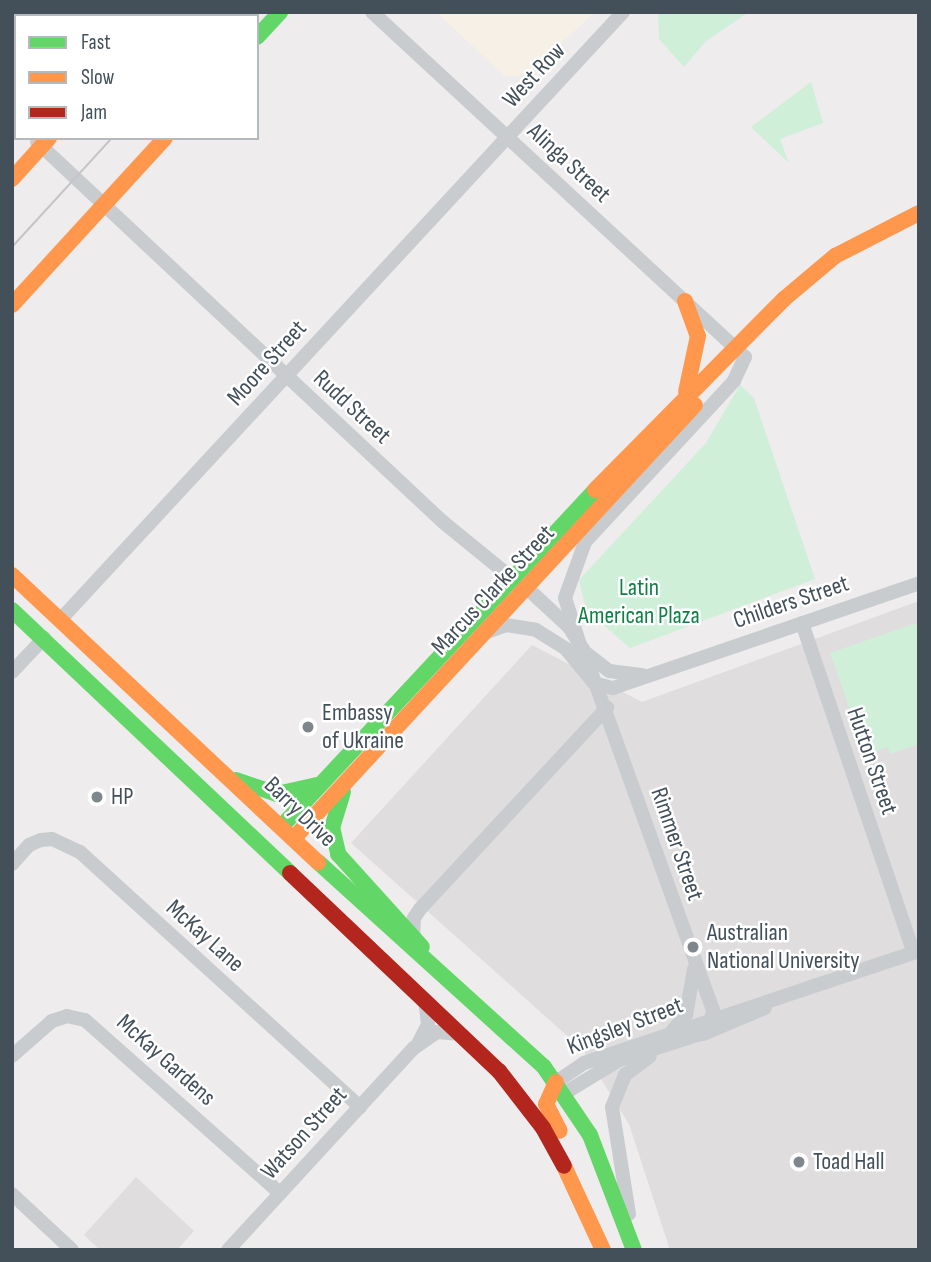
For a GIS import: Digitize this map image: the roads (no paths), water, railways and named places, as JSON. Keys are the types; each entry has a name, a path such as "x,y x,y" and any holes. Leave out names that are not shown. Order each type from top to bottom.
{"main road":[{"path":"259,35 280,12"},
{"path":"12,305 162,140"},
{"path":"12,180 42,141"},
{"name":"Marcus Clarke Street","path":"268,852 294,838 484,634 520,584 676,407 801,283 835,256 919,213"},
{"path":"676,407 692,377 698,336 685,301"},
{"name":"Marcus Clarke Street","path":"268,852 282,826 322,782 520,584 725,372 736,348"},
{"name":"Barry Drive","path":"12,575 452,982 553,1091 595,1147 635,1250"},
{"name":"Barry Drive","path":"12,610 268,852 419,990 491,1063 535,1116 571,1177 605,1250"},
{"path":"354,773 333,817 338,854 452,982"},
{"path":"227,774 256,790 277,794 297,793 322,782"},
{"name":"Barry Drive","path":"491,1063 519,1083 553,1091"},
{"path":"553,1091 535,1116 537,1145 572,1204 592,1250"},
{"name":"Barry Drive","path":"553,1091 548,1112 592,1192 605,1250"}],"street":[{"name":"Alinga Street","path":"372,12 736,348"},
{"name":"West Row","path":"508,138 623,12"},
{"name":"Moore Street","path":"61,619 508,138"},
{"name":"Rudd Street","path":"42,141 104,204 285,376 443,522 520,584"},
{"name":"Marcus Clarke Street","path":"581,647 566,605 569,580 590,536 738,376 745,357 736,348"},
{"name":"Childers Street","path":"598,685 621,686 919,583"},
{"name":"Rimmer Street","path":"520,584 569,627 598,685 713,1017"},
{"name":"Hutton Street","path":"802,623 916,952"},
{"name":"Rimmer Street","path":"484,634 499,626 524,626 559,643 598,685"},
{"path":"12,672 44,638"},
{"name":"Rimmer Street","path":"581,647 599,665 619,674 656,673"},
{"path":"413,937 414,918 420,909 607,708"},
{"name":"McKay Lane","path":"12,864 29,845 41,840 52,839 80,852 360,1107"},
{"name":"Kingsley Street","path":"553,1091 713,1017 790,995 916,952"},
{"path":"635,1250 611,1107 625,1075 662,1042 686,1015 695,986 692,957"},
{"name":"Watson Street","path":"228,1250 414,1048 428,1024 426,1002 419,990"},
{"name":"Kingsley Street","path":"662,1042 694,1037 790,995"},
{"name":"McKay Gardens","path":"12,1056 52,1021 67,1016 85,1020 280,1193"},
{"name":"Kingsley Street","path":"694,1037 708,1029 713,1017"},
{"name":"Watson Street","path":"414,1048 437,1032 455,1032 467,1039"},
{"path":"12,1194 72,1250"}],"tram line":[{"path":"12,247 110,140"}],"place":[{"name":"Embassy of Ukraine","path":"308,727"},
{"name":"HP","path":"97,797"},
{"name":"Australian National University","path":"693,947"},
{"name":"Toad Hall","path":"799,1162"}],"park label":[{"name":"Latin American Plaza","path":"639,602"}]}
